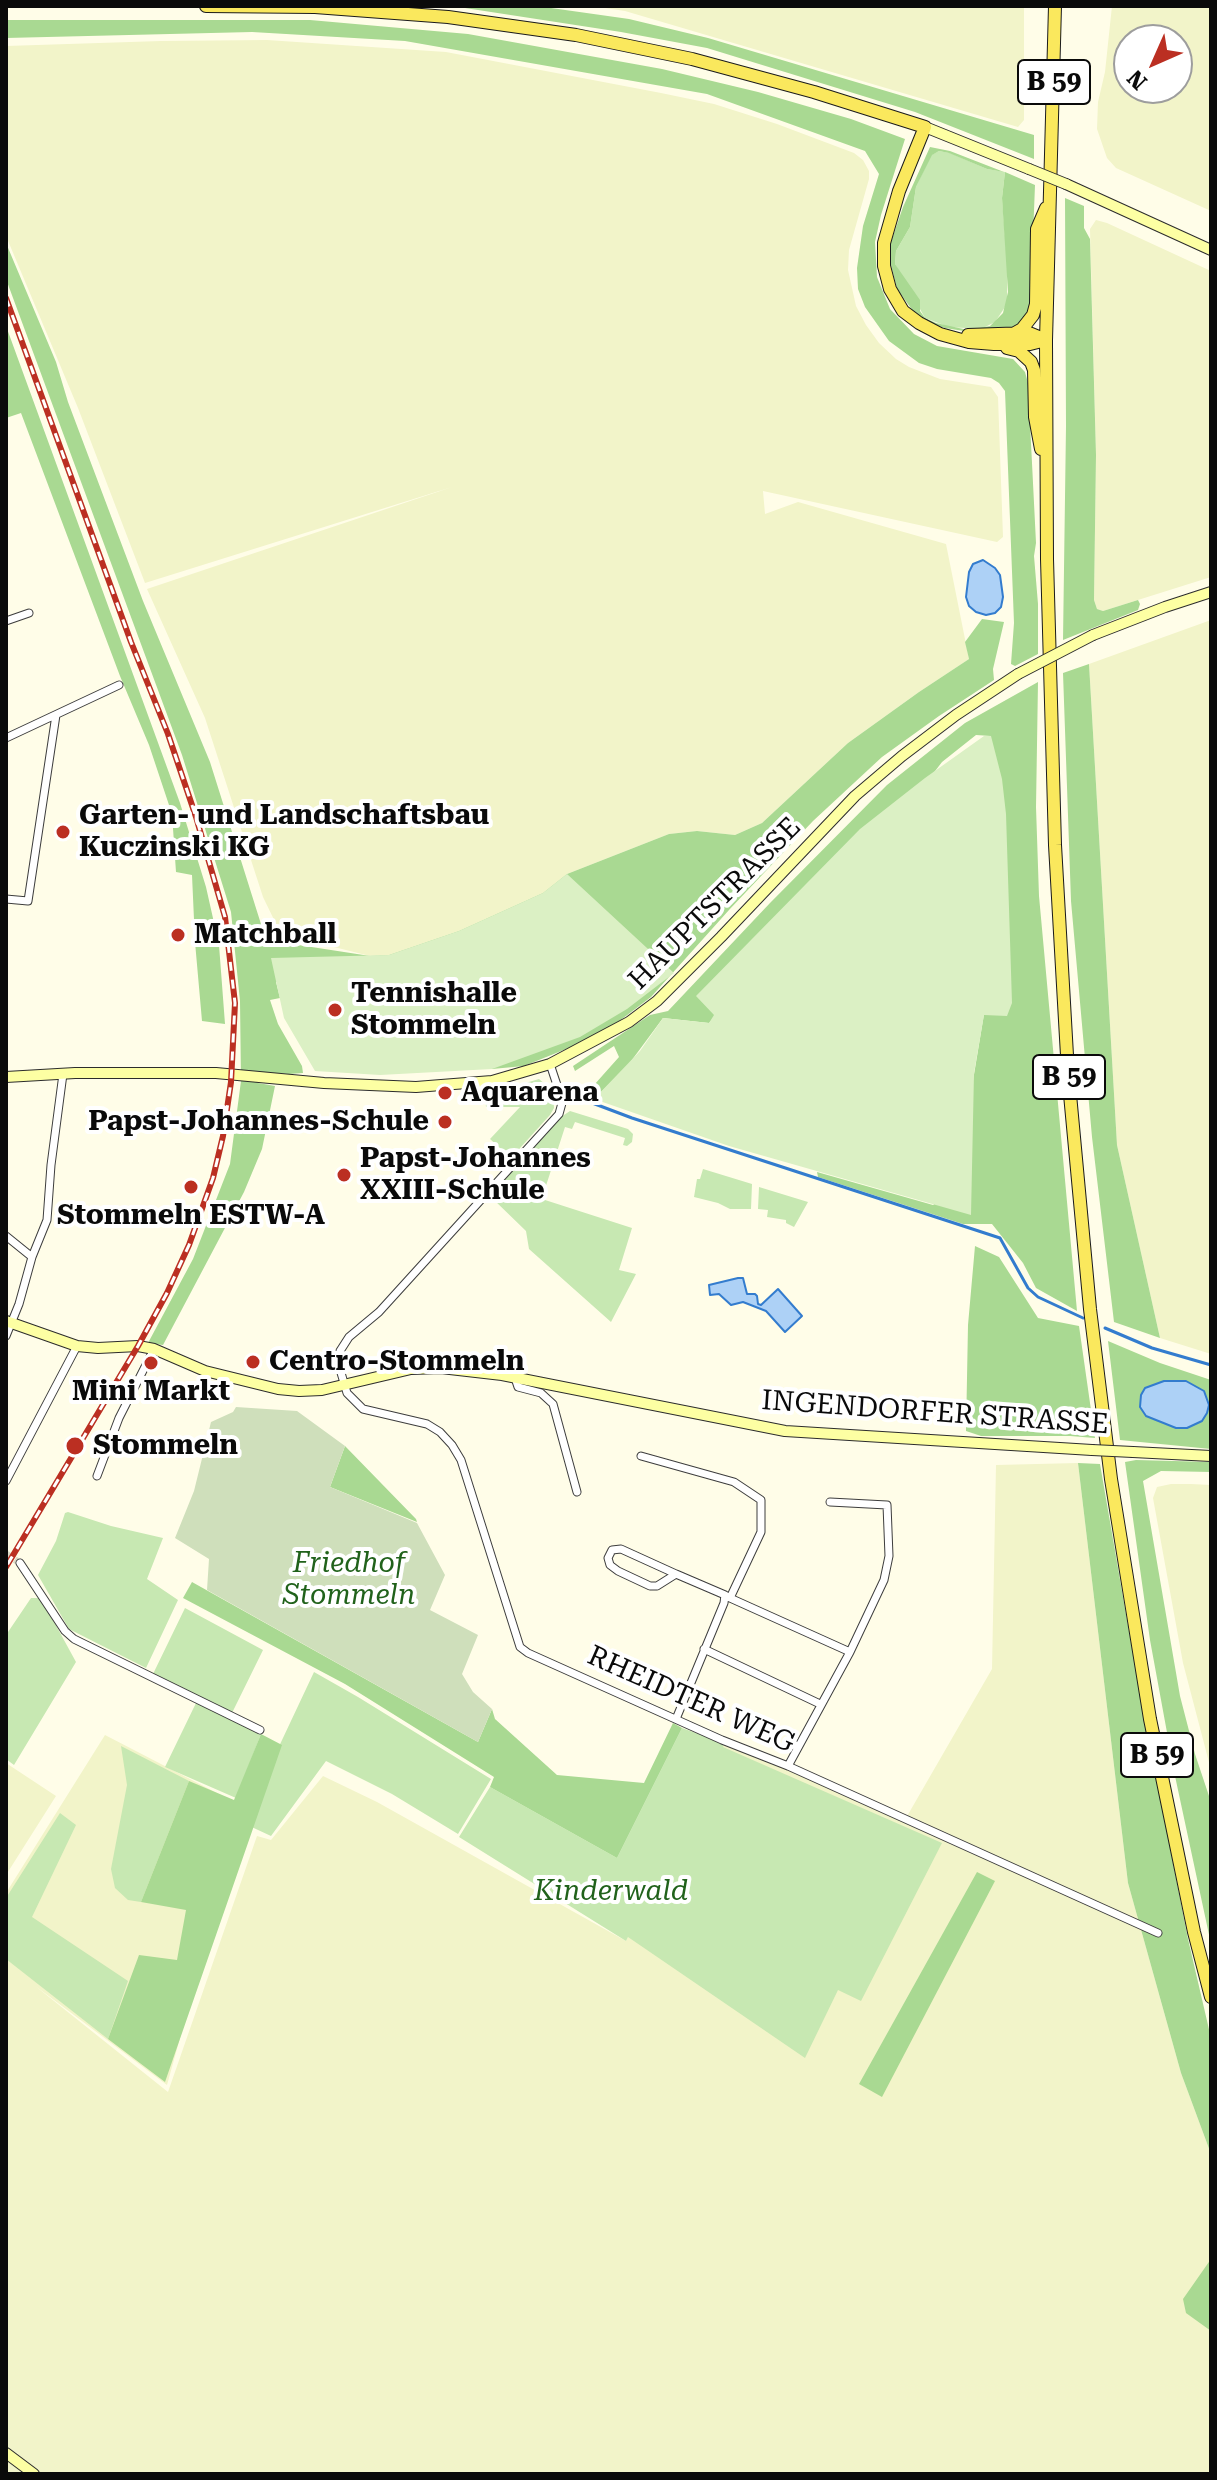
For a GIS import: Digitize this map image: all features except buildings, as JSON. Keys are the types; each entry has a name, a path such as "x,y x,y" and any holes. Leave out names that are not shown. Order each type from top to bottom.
{"main road":[{"path":"206,6 315,7 418,15 576,35 692,59 814,92 925,127 884,243 884,266 890,289 903,311 940,334 981,347 1019,351 1031,362 1034,370 1035,417 1047,487"},
{"name":"B 59","path":"1055,6 1046,340 1051,721 1060,945 1078,1190 1111,1479 1150,1719 1187,1902 1211,1997"},
{"path":"1013,334 1022,329 1033,315 1036,304 1037,229 1049,201"},
{"path":"963,340 969,335 1029,333 1046,340"},
{"path":"963,340 1030,344 1046,340"}],"street":[{"path":"925,127 1066,184 1211,250"},
{"name":"HAUPTSTRASSE","path":"6,1077 216,1073 416,1087 492,1081 550,1064 629,1022 657,1001 855,796 956,715 1018,674 1093,635 1211,592"},
{"path":"6,621 29,613"},
{"path":"6,738 119,685"},
{"path":"6,899 28,901 56,715"},
{"path":"344,1386 339,1366 340,1351 349,1337 379,1312 559,1114 561,1097 550,1064"},
{"path":"6,1336 47,1220 63,1074"},
{"path":"6,1236 32,1257"},
{"name":"INGENDORFER STRASSE","path":"9,1322 77,1346 154,1349 205,1371 278,1389 299,1391 344,1386 423,1368 515,1378 785,1431 1211,1456"},
{"path":"6,1481 77,1346"},
{"path":"97,1476 119,1418 154,1349"},
{"name":"INGENDORFER STRASSE","path":"515,1378 518,1387 541,1393 553,1404 577,1492"},
{"name":"RHEIDTER WEG","path":"344,1386 352,1400 363,1409 427,1424 452,1445 461,1460 520,1647 528,1653 1158,1933"},
{"path":"641,1456 734,1482 761,1500 761,1532 724,1603 676,1719"},
{"path":"788,1766 850,1652 884,1580 889,1556 887,1505 830,1502"},
{"path":"676,1574 657,1586 650,1586 618,1571 610,1565 608,1558 612,1550 621,1549 850,1652"},
{"path":"20,1563 65,1631 74,1639 260,1730"},
{"path":"704,1649 820,1704"},
{"path":"6,2453 34,2474"}],"green space":[{"path":"452,6 537,6 629,19 708,38 1034,135 1034,159 915,112 707,48"},
{"path":"592,6 1024,6 1024,120 1018,127 625,11"},
{"path":"1112,6 1211,6 1211,211 1116,168 1107,158 1097,129 1098,102 1105,72"},
{"path":"6,20 310,20 468,34 662,69 758,92 851,119 905,139 875,242 877,277 890,309 914,334 937,346 1013,359 1025,372 1036,543 1038,654 1015,666 1011,664 1014,623 1005,391 991,378 919,363 889,341 865,307 858,289 857,268 863,226 879,174 865,151 707,94 405,41 252,32 6,38"},
{"path":"267,40 446,52 661,93 714,104 777,124 854,153 863,160 869,171 869,179 849,250 848,270 856,306 879,343 896,359 940,379 991,387 998,397 1003,537 997,542 763,491 765,514 798,502 946,544 969,659 848,743 762,823 735,835 697,831 669,834 567,874 543,893 459,931 389,955 370,956 298,938 279,930 263,897 205,718 147,589 452,487 145,583 78,408 6,236 6,46"},
{"path":"930,147 950,151 1004,172 987,169 949,153 939,151 932,155 916,187 910,227 896,251 895,264 920,300 920,311 925,318 968,330 990,326 1003,313 1008,292 1002,198 1005,172 1035,185 1030,314 1016,327 970,332 945,328 933,324 913,311 897,289 890,261 891,242"},
{"path":"939,151 987,169 1005,172 1002,198 1007,304 995,322 981,329 949,327 925,318 895,264 896,251 910,227 916,187 931,155"},
{"path":"1065,198 1084,206 1084,228 1090,239 1096,455 1094,600 1097,609 1103,611 1138,600 1140,604 1138,610 1063,640 1066,426"},
{"path":"1096,220 1211,271 1211,577 1103,611 1097,609 1094,600 1096,455 1090,229"},
{"path":"6,243 56,362 68,402 143,601 210,762 266,940 370,956 389,955 459,931 543,893 567,874 669,834 697,831 735,835 762,823 848,743 969,659 965,642 982,619 1004,622 993,669 994,680 882,757 813,821 651,997 618,1022 576,1045 524,1066 492,1069 485,1063 297,978 276,982 280,998 270,1000 278,1024 303,1073 259,1072 258,1083 275,1086 262,1149 244,1192 163,1345 148,1343 193,1259 230,1164 241,1081 240,1001 231,912 182,755 6,279"},
{"path":"6,326 180,803 206,887 219,945 225,1024 202,1021 192,875 176,872 172,814 149,745 21,413 6,418"},
{"path":"1211,620 1211,1354 1160,1338 1117,1145 1089,664"},
{"path":"1089,664 1117,1145 1160,1338 1114,1322 1092,1137 1071,901 1063,673"},
{"path":"1038,682 1036,807 1039,896 1077,1311 1036,1288 1023,1263 992,1224 963,1224 818,1177 817,1172 933,1205 955,1190 984,1014 991,736 976,735 942,762 709,1023 663,1018 626,1068 600,1093 586,1094 619,1057 614,1046 575,1071 573,1066 650,1015 668,1011 887,785 965,723"},
{"path":"984,736 991,736 1002,779 1006,814 1012,1003 1007,1016 984,1015 974,1073 971,1215 729,1146 594,1099 640,1051 663,1018 709,1023 714,1015 696,996 860,829"},
{"path":"567,874 674,973 627,1009 580,1037 492,1069 380,1075 315,1071 284,1018 271,958 389,955 459,931 543,893"},
{"path":"539,1079 553,1091 554,1108 511,1158 490,1139 520,1107 486,1107 485,1095"},
{"path":"570,1111 628,1129 633,1134 632,1142 623,1145 625,1138 575,1122 572,1129 565,1127 542,1198 507,1190 496,1192 561,1117"},
{"path":"703,1169 752,1184 751,1209 730,1209 694,1197 697,1179 700,1179"},
{"path":"759,1187 808,1202 794,1227 786,1220 767,1217 768,1210 758,1209"},
{"path":"498,1194 545,1200 632,1228 619,1270 636,1274 611,1322 529,1249 526,1231 492,1198"},
{"path":"975,1246 999,1257 1038,1318 1079,1326 1095,1438 981,1436 966,1431 968,1325"},
{"path":"1108,1341 1211,1380 1211,1449 1120,1440"},
{"name":"Friedhof Stommeln","path":"236,1407 297,1411 345,1446 330,1487 417,1523 445,1575 430,1610 478,1635 462,1674 473,1692 492,1709 478,1742 207,1590 209,1559 175,1538 194,1491 211,1422 233,1412"},
{"path":"345,1446 416,1519 417,1522 330,1487"},
{"path":"1125,1462 1211,1462 1211,1472 1161,1471 1143,1481 1180,1696 1211,1802 1211,1944 1150,1640"},
{"path":"1078,1463 1128,1883 1181,2073 1211,2154 1211,2474 6,2474 6,1893 105,1735 244,1807 167,2085 34,1985 168,2092 257,1836 271,1840 323,1776 377,1802 626,1941 724,1743 906,1818 992,1669 996,1465"},
{"path":"1078,1463 1100,1464 1141,1701 1211,2038 1211,2154 1181,2073 1128,1883"},
{"path":"1171,1484 1211,1485 1211,1770 1183,1663 1153,1498 1157,1487"},
{"path":"68,1512 163,1538 147,1579 178,1600 146,1668 69,1629 38,1575"},
{"path":"192,1582 478,1742 492,1709 495,1719 557,1775 644,1783 673,1723 682,1728 617,1858 490,1787 494,1777 345,1684 183,1598"},
{"path":"31,1598 41,1598 76,1662 14,1765 6,1759 6,1635"},
{"path":"185,1608 263,1650 232,1713 153,1674"},
{"path":"314,1672 491,1779 458,1834 392,1794 326,1761 271,1836 243,1823"},
{"path":"196,1703 261,1734 236,1798 165,1767"},
{"name":"Kinderwald","path":"682,1728 724,1743 723,1747 942,1843 861,2001 838,1990 805,2058 628,1937 626,1941 459,1837 490,1787 617,1858"},
{"path":"261,1734 282,1745 165,2082 108,2039 139,1955 177,1960 186,1910 141,1902 189,1781 234,1800"},
{"path":"121,1746 189,1781 141,1902 128,1900 115,1888 111,1869 127,1785"},
{"path":"6,1763 56,1796 6,1875"},
{"path":"60,1813 76,1825 32,1917 128,1981 108,2039 6,1959 6,1898"},
{"path":"977,1872 995,1881 882,2097 859,2084"},
{"path":"1211,2259 1211,2331 1186,2313 1183,2299"}],"water":[{"path":"983,560 1000,575 1003,597 1001,607 995,613 986,615 969,606 966,597 969,572 973,564"},
{"path":"743,1278 747,1294 757,1296 758,1304 761,1305 778,1289 802,1316 785,1332 766,1311 743,1302 731,1305 719,1294 710,1295 709,1285"},
{"path":"1164,1381 1186,1381 1204,1391 1209,1405 1202,1421 1187,1428 1176,1428 1146,1416 1140,1407 1141,1395 1145,1388"}],"waterway":[{"path":"579,1098 1000,1238 1028,1288 1038,1297 1083,1318"},
{"path":"1105,1328 1152,1348 1211,1365"}],"tunnel":[{"path":"6,1554 20,1563"}],"railway":[{"path":"6,298 196,817 225,917 235,1003 231,1082 223,1136 213,1178 189,1245 138,1346 6,1567"}],"place":[{"name":"Garten- und Landschaftsbau Kuczinski KG","path":"63,832"},
{"name":"Matchball","path":"178,935"},
{"name":"Tennishalle Stommeln","path":"335,1010"},
{"name":"Aquarena","path":"445,1093"},
{"name":"Papst-Johannes-Schule","path":"445,1122"},
{"name":"Papst-Johannes XXIII-Schule","path":"344,1175"},
{"name":"Stommeln ESTW-A","path":"191,1187"},
{"name":"Centro-Stommeln","path":"253,1362"},
{"name":"Mini Markt","path":"151,1363"},
{"name":"Stommeln","path":"75,1446"}]}
